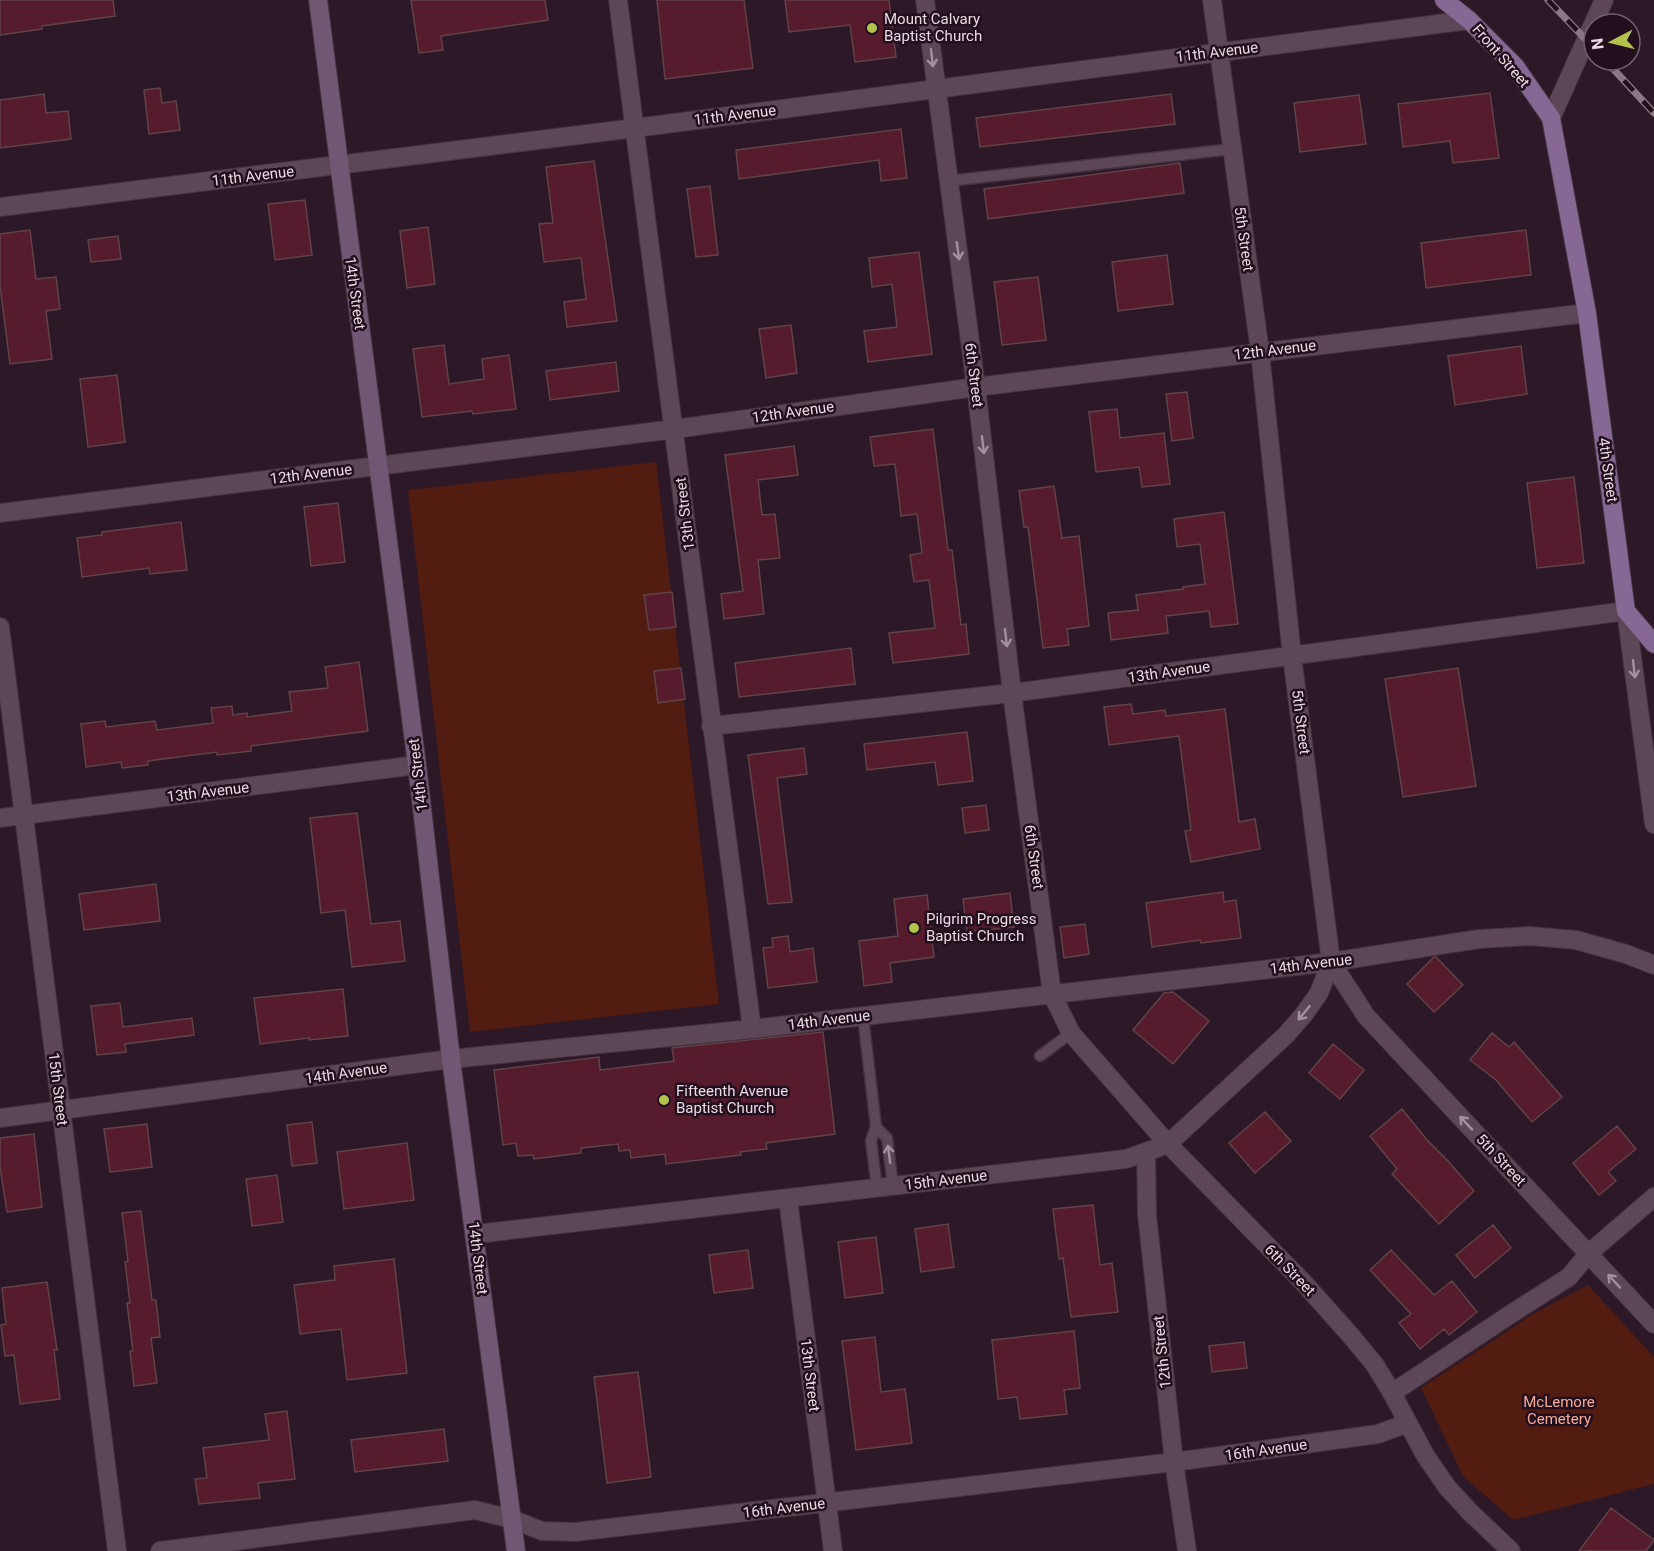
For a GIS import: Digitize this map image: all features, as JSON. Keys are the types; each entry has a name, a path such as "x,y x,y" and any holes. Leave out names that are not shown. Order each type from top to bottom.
{"main road":[{"name":"14th Street","path":"318,0 417,765 451,1059 476,1234 516,1551"},
{"name":"Front Street","path":"1444,0 1469,20 1515,66 1551,118"},
{"name":"4th Street","path":"1551,118 1587,313 1626,611"},
{"path":"1626,611 1654,644"}],"street":[{"name":"13th Street","path":"618,0 752,1029"},
{"name":"6th Street","path":"925,0 1052,994 1071,1033 1168,1144 1352,1336 1375,1365 1425,1455 1447,1487 1511,1551"},
{"name":"5th Street","path":"1212,0 1260,352 1293,656 1331,962 1366,1016 1654,1324"},
{"path":"1551,118 1604,0"},
{"name":"11th Avenue","path":"0,207 635,128 1469,20"},
{"name":"12th Avenue","path":"0,513 675,429 976,387 1587,313"},
{"name":"13th Avenue","path":"711,726 1012,693 1626,611"},
{"name":"4th Street","path":"1626,611 1654,824"},
{"name":"15th Street","path":"0,627 117,1551"},
{"name":"13th Avenue","path":"0,818 417,765"},
{"name":"14th Avenue","path":"0,1118 451,1059 752,1029 1331,962 1479,939 1530,936 1576,940 1626,954 1654,965"},
{"name":"15th Avenue","path":"476,1234 1125,1159 1168,1144 1286,1035 1319,993 1331,962"},
{"name":"12th Street","path":"1146,1152 1147,1215 1186,1551"},
{"path":"1392,1393 1569,1276 1588,1254 1654,1197"},
{"name":"13th Street","path":"788,1199 833,1551"},
{"name":"16th Avenue","path":"160,1551 475,1510 512,1519 542,1532 575,1532 1174,1462 1378,1434 1408,1423"}],"lane":[{"path":"948,181 1232,149"},
{"path":"863,1016 876,1127 871,1141 885,1187"},
{"path":"1040,1056 1071,1033"},
{"path":"876,1127 888,1138 885,1187"}],"green space":[{"path":"656,462 719,1004 470,1032 408,490"},
{"name":"McLemore Cemetery","path":"1588,1285 1654,1357 1654,1484 1513,1520 1463,1476 1421,1388 1533,1314"}],"building":[{"path":"0,0 113,0 115,16 42,26 42,29 0,35"},
{"path":"411,0 545,0 548,20 441,36 443,50 419,53"},
{"path":"657,0 744,0 753,68 665,79"},
{"name":"Mount Calvary Baptist Church","path":"785,0 889,0 896,57 855,62 850,25 789,32"},
{"path":"160,88 162,103 176,101 180,130 149,134 144,90"},
{"path":"1490,93 1499,158 1453,163 1450,141 1403,147 1398,104"},
{"path":"44,94 46,113 68,111 71,139 0,148 0,100"},
{"path":"1171,94 1175,124 980,147 976,118"},
{"path":"1359,95 1366,144 1300,152 1294,103"},
{"path":"901,129 907,178 881,181 879,160 739,179 736,150"},
{"path":"594,161 617,321 567,327 564,302 586,299 581,258 544,262 539,224 553,223 546,167"},
{"path":"1180,163 1184,193 988,219 984,189"},
{"path":"710,186 718,255 696,257 687,189"},
{"path":"305,200 312,255 275,260 268,204"},
{"path":"428,227 435,284 407,288 400,231"},
{"path":"30,230 36,279 56,277 60,309 46,311 52,359 10,364 0,286 0,234"},
{"path":"1526,230 1531,275 1426,288 1421,243"},
{"path":"118,236 121,259 91,262 88,240"},
{"path":"919,252 932,354 868,362 864,331 897,327 892,284 872,287 869,258"},
{"path":"1167,255 1173,304 1118,311 1112,262"},
{"path":"1038,277 1046,340 1002,345 994,282"},
{"path":"791,325 797,373 766,378 759,329"},
{"path":"444,345 449,384 484,379 482,359 509,355 516,409 422,417 413,349"},
{"path":"1521,346 1527,394 1455,405 1448,356"},
{"path":"616,362 619,391 550,400 546,371"},
{"path":"117,375 125,442 88,447 80,379"},
{"path":"1187,392 1193,438 1172,441 1166,394"},
{"path":"1117,409 1120,438 1164,433 1170,484 1142,487 1139,467 1096,472 1089,412"},
{"path":"933,429 948,550 952,550 961,625 966,624 969,654 893,663 889,633 935,628 929,580 914,582 910,555 922,553 917,514 901,516 895,464 874,466 870,437"},
{"path":"794,446 798,475 758,480 762,515 775,514 780,558 758,560 764,614 724,619 721,594 743,591 725,455"},
{"path":"1574,477 1584,563 1537,568 1527,483"},
{"path":"1054,486 1062,538 1079,536 1089,626 1067,629 1069,645 1043,648 1028,527 1024,527 1019,491"},
{"path":"338,503 345,562 311,566 304,507"},
{"path":"1224,512 1238,624 1211,627 1209,611 1166,616 1168,633 1111,640 1108,613 1138,610 1136,595 1205,584 1200,544 1177,547 1174,519"},
{"path":"181,522 187,570 150,574 149,568 82,577 77,538 102,535 102,532"},
{"path":"672,592 676,627 649,630 644,595"},
{"path":"851,648 855,684 739,697 735,663"},
{"path":"359,662 368,731 251,746 251,751 217,755 217,752 148,761 148,765 122,768 121,762 86,767 81,724 105,721 106,727 155,721 157,730 213,723 211,708 232,706 233,715 247,713 247,717 292,711 289,692 328,688 325,667"},
{"path":"681,668 685,699 658,703 654,671"},
{"path":"1458,668 1476,786 1403,797 1385,679"},
{"path":"1131,704 1133,714 1165,710 1166,716 1225,709 1239,822 1255,819 1260,849 1191,862 1185,831 1191,830 1179,736 1109,745 1104,707"},
{"path":"967,732 973,781 938,785 935,762 867,770 864,744"},
{"path":"804,748 807,774 777,778 792,902 768,904 748,755"},
{"path":"986,805 989,830 965,833 962,808"},
{"path":"357,813 371,924 400,921 405,961 352,967 345,910 321,913 310,818"},
{"path":"156,884 160,921 84,930 79,894"},
{"path":"1223,892 1224,902 1236,900 1241,938 1201,943 1200,940 1152,947 1146,903"},
{"path":"1010,893 1014,927 967,932 963,899"},
{"path":"927,895 934,957 890,963 892,982 864,986 859,941 898,936 894,899"},
{"path":"1085,924 1089,954 1064,958 1060,927"},
{"path":"788,936 790,952 813,948 817,982 768,988 763,948 773,947 772,938"},
{"path":"1434,957 1463,985 1434,1012 1407,984"},
{"path":"343,989 348,1036 260,1044 254,998"},
{"path":"1173,992 1209,1021 1173,1064 1133,1030 1164,993"},
{"path":"120,1003 123,1027 192,1018 194,1035 125,1044 126,1052 97,1055 91,1006"},
{"name":"Fifteenth Avenue Baptist Church","path":"823,1032 835,1134 766,1143 767,1149 740,1152 741,1155 666,1164 665,1154 631,1158 630,1150 619,1151 618,1144 581,1148 581,1153 534,1159 533,1155 518,1156 516,1143 503,1145 494,1070 599,1057 600,1070 674,1061 672,1048"},
{"path":"1492,1033 1509,1047 1514,1042 1562,1097 1532,1122 1496,1080 1470,1060"},
{"path":"1333,1044 1364,1070 1340,1099 1309,1073"},
{"path":"1402,1109 1474,1191 1439,1224 1392,1174 1397,1169 1370,1136"},
{"path":"1265,1112 1291,1141 1255,1173 1229,1143"},
{"path":"312,1122 317,1163 292,1166 287,1125"},
{"path":"147,1124 152,1167 110,1172 104,1129"},
{"path":"1617,1126 1636,1149 1608,1172 1616,1181 1599,1195 1573,1163"},
{"path":"34,1134 42,1207 7,1212 0,1167 0,1138"},
{"path":"407,1143 414,1200 344,1209 337,1152"},
{"path":"277,1175 283,1222 252,1226 246,1179"},
{"path":"1093,1205 1100,1265 1112,1263 1118,1312 1071,1317 1063,1258 1059,1259 1053,1209"},
{"path":"141,1211 152,1300 156,1300 160,1337 151,1338 157,1383 134,1386 130,1351 133,1351 127,1303 130,1303 125,1262 128,1261 122,1213"},
{"path":"948,1224 954,1267 921,1272 915,1229"},
{"path":"1493,1225 1511,1248 1475,1278 1456,1255"},
{"path":"876,1237 883,1293 845,1298 838,1242"},
{"path":"748,1250 753,1288 714,1293 709,1255"},
{"path":"1391,1250 1434,1295 1452,1281 1477,1312 1449,1335 1444,1329 1420,1349 1399,1323 1411,1314 1370,1270"},
{"path":"394,1259 407,1373 347,1380 341,1329 300,1334 294,1285 335,1280 334,1266"},
{"path":"47,1282 57,1350 54,1350 60,1399 20,1404 14,1355 5,1356 1,1325 6,1324 2,1288"},
{"path":"1074,1331 1080,1388 1064,1390 1067,1414 1020,1419 1017,1397 998,1399 992,1340"},
{"path":"875,1337 881,1392 905,1389 912,1443 856,1450 842,1341"},
{"path":"1244,1342 1247,1368 1212,1372 1209,1346"},
{"path":"638,1372 651,1477 607,1483 594,1377"},
{"path":"287,1411 295,1479 258,1483 260,1498 199,1504 195,1479 207,1478 203,1448 269,1440 265,1414"},
{"path":"444,1429 448,1461 355,1472 351,1440"},
{"path":"1611,1508 1654,1540 1646,1551 1579,1551"}],"railway":[{"path":"1548,0 1582,35"},
{"path":"1616,72 1654,113"}],"place":[{"name":"Mount Calvary Baptist Church","path":"872,28"},
{"name":"Pilgrim Progress Baptist Church","path":"914,928"},
{"name":"Fifteenth Avenue Baptist Church","path":"664,1100"}]}
